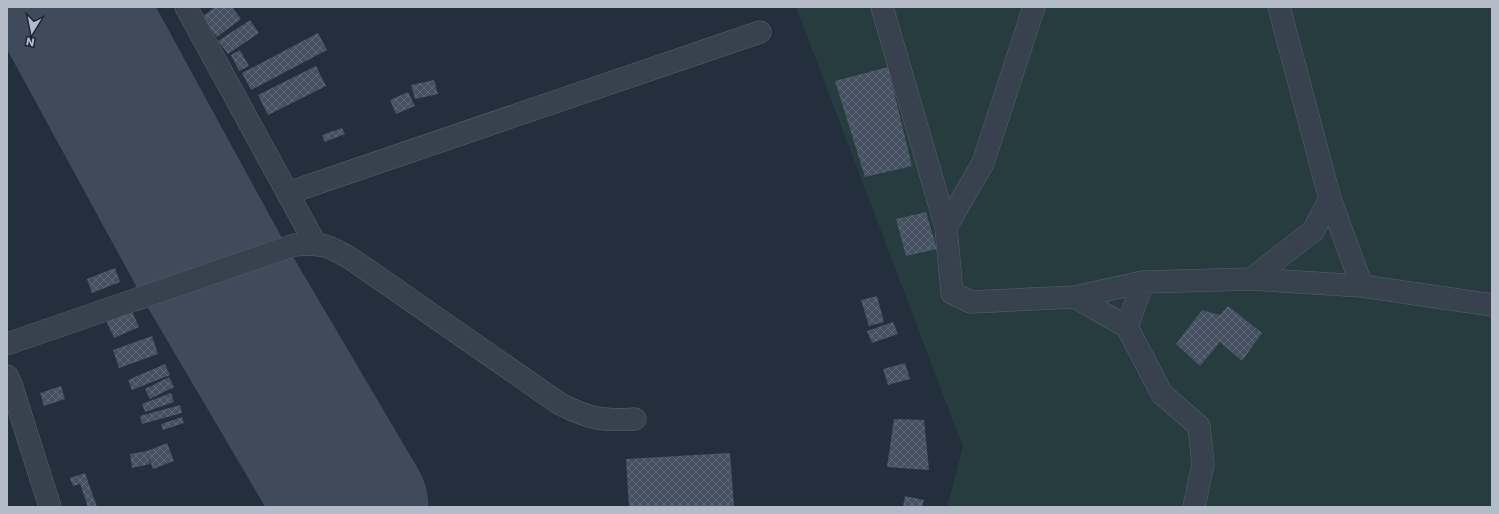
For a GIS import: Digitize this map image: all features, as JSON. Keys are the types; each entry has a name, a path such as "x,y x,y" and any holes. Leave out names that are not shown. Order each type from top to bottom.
{"street":[{"path":"186,7 315,243"},
{"path":"882,7 946,227 952,293 970,302 1075,297 1143,282 1251,279 1362,286 1492,305"},
{"path":"946,227 983,163 1034,7"},
{"path":"1279,7 1330,199 1362,286"},
{"path":"288,193 760,32"},
{"path":"1251,279 1313,231 1330,199"},
{"path":"7,344 131,303 294,245 315,243 333,248 353,260 560,404 583,415 606,420 635,419"},
{"path":"1127,327 1143,282"},
{"path":"1075,297 1127,327 1162,394 1198,426 1203,464 1194,507"},
{"path":"8,382 50,507"}],"green space":[{"path":"796,7 1492,7 1492,507 947,507 963,447"}],"building":[{"path":"215,7 232,7 241,19 217,37 202,17"},
{"path":"250,20 259,33 228,54 218,41"},
{"path":"318,33 327,50 251,90 242,73"},
{"path":"240,50 249,66 239,71 231,55"},
{"path":"316,66 326,86 268,115 258,95"},
{"path":"888,67 912,166 865,177 835,81"},
{"path":"434,80 438,94 415,99 411,85"},
{"path":"408,92 415,106 396,114 390,100"},
{"path":"342,128 345,134 325,142 322,135"},
{"path":"926,212 937,249 906,256 896,219"},
{"path":"115,268 120,282 92,293 87,279"},
{"path":"877,296 884,322 869,326 861,300"},
{"path":"1228,306 1262,333 1242,361 1220,342 1200,366 1176,344 1202,310 1220,315"},
{"path":"130,307 139,327 114,338 105,318"},
{"path":"893,322 898,334 872,343 867,331"},
{"path":"152,336 158,354 119,368 113,350"},
{"path":"905,363 910,379 888,385 883,369"},
{"path":"165,364 170,375 132,390 128,380"},
{"path":"169,377 174,387 150,399 145,389"},
{"path":"61,386 65,399 44,406 40,393"},
{"path":"171,393 174,402 145,412 142,404"},
{"path":"180,405 182,413 142,424 140,416"},
{"path":"182,417 184,423 163,430 161,424"},
{"path":"894,419 924,420 929,470 887,467"},
{"path":"167,443 174,461 153,469 148,455 150,464 132,468 130,454 147,451"},
{"path":"730,453 734,507 629,507 626,459"},
{"path":"85,473 97,507 88,507 80,484 73,486 70,478"},
{"path":"905,496 924,500 922,507 903,507"}],"runway":[{"path":"70,7 215,273 353,507"}]}
